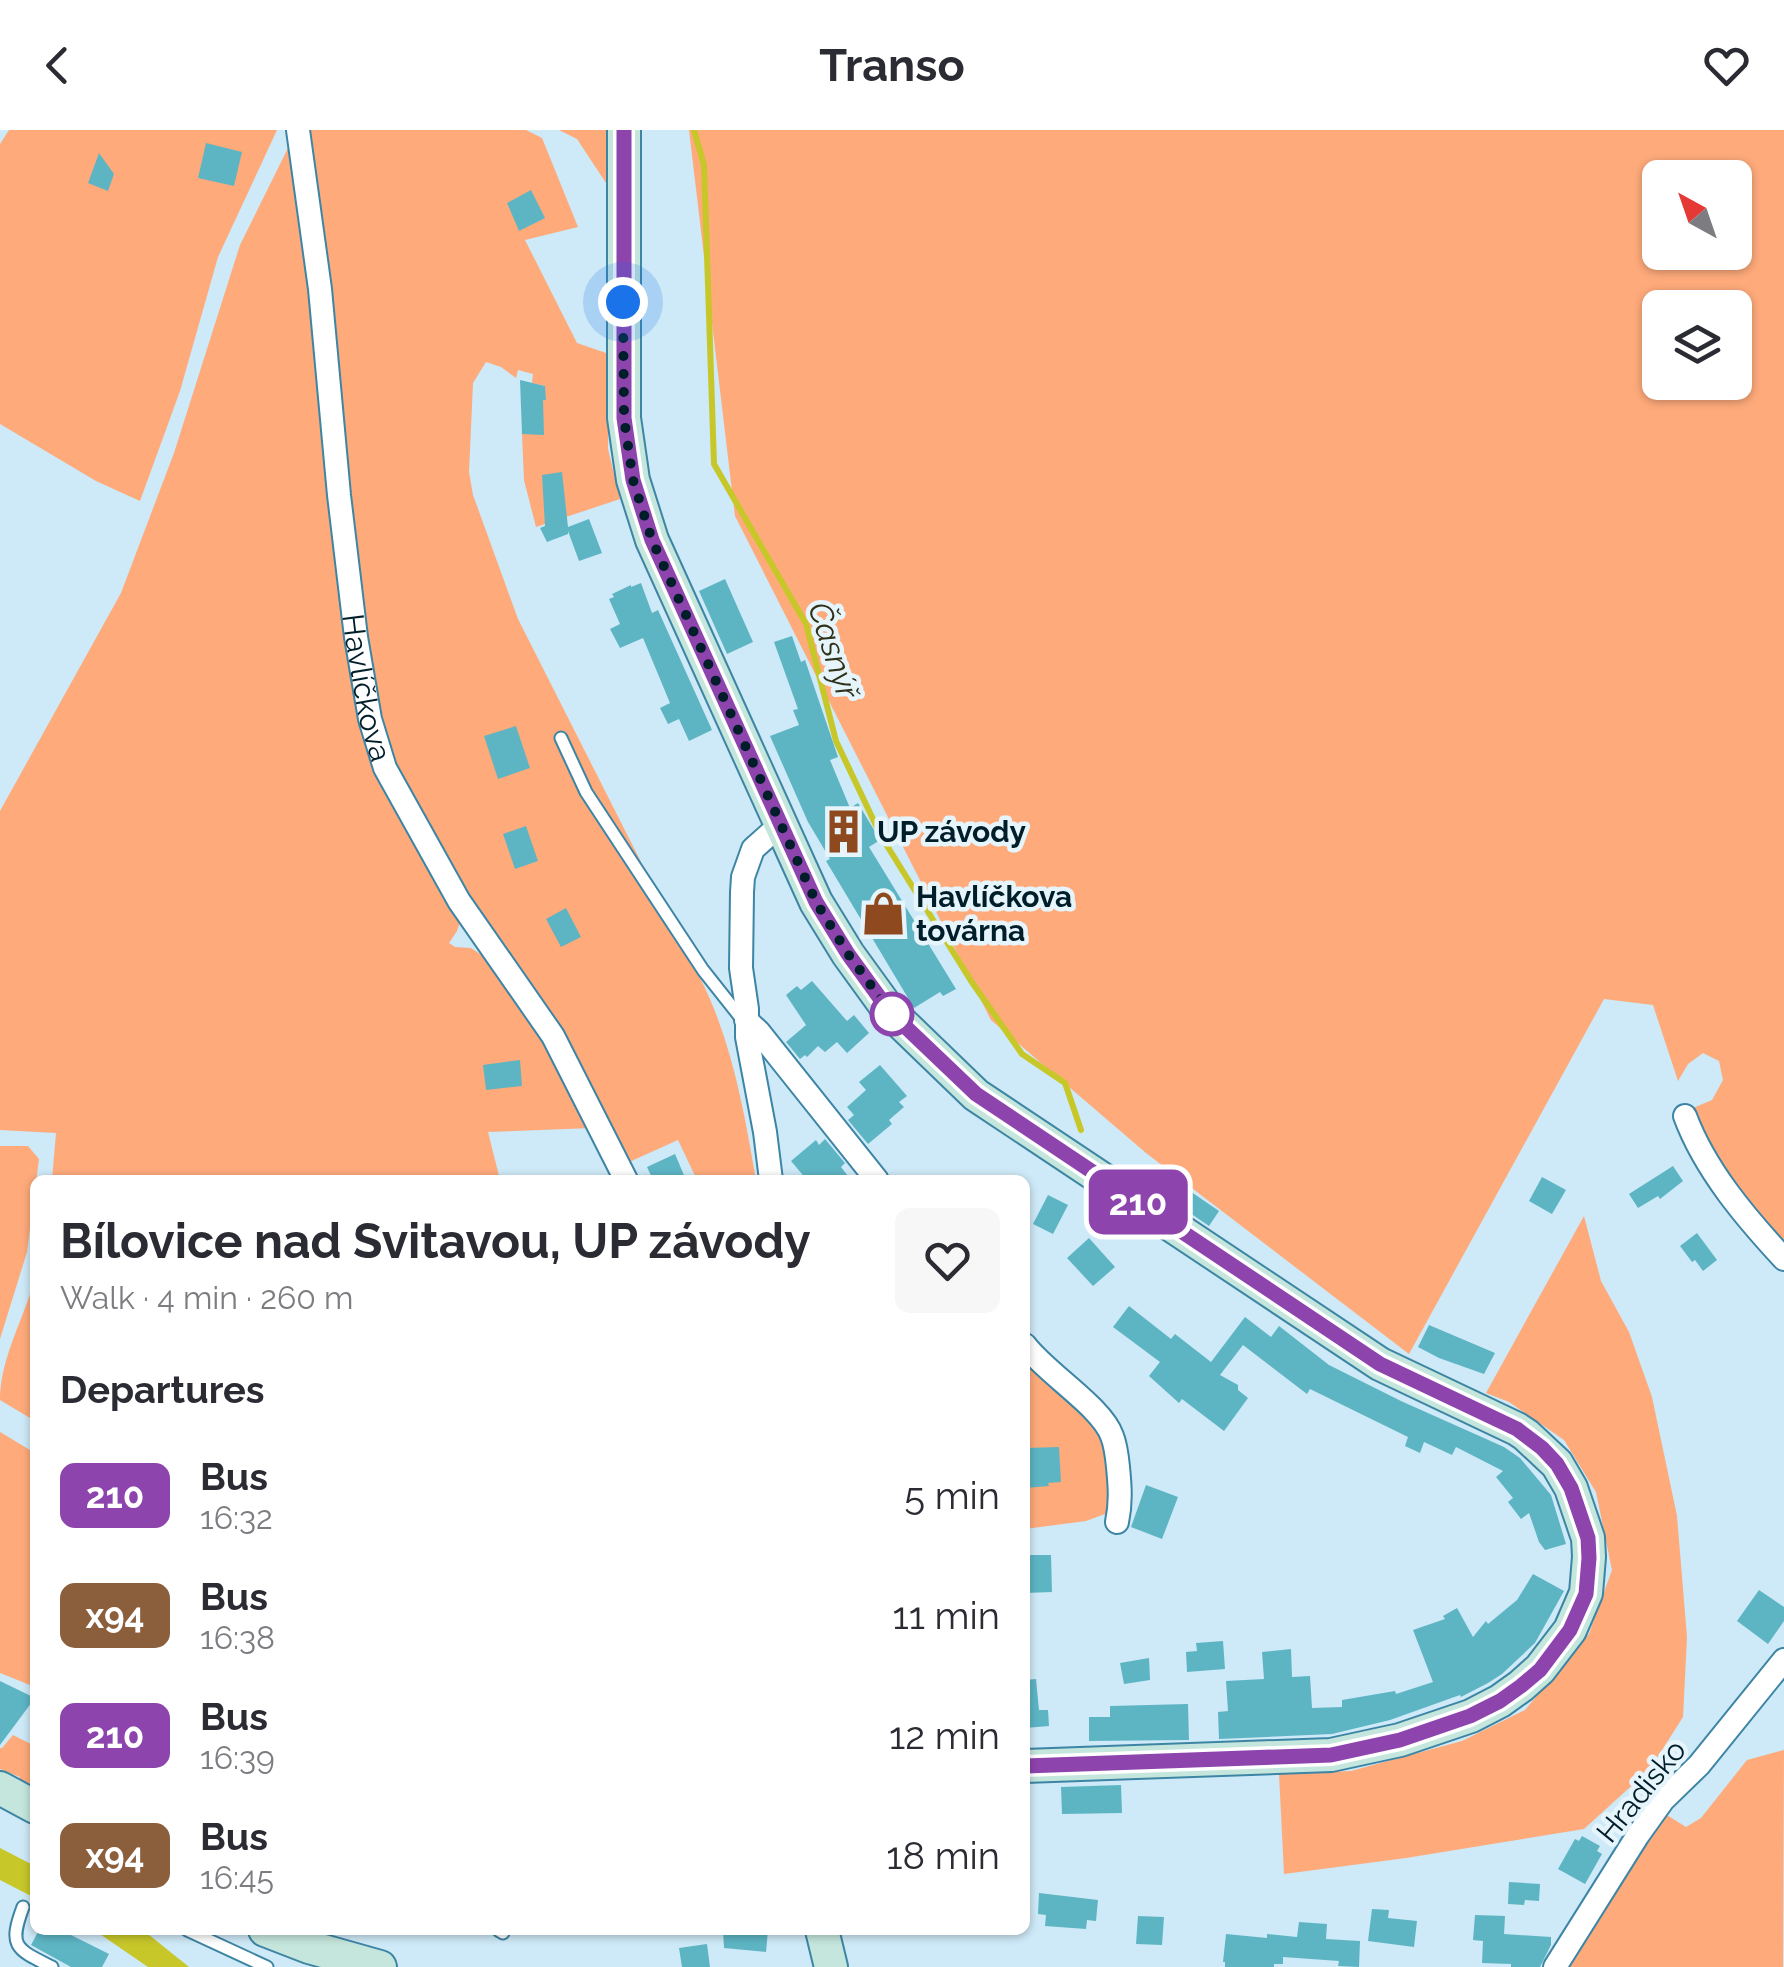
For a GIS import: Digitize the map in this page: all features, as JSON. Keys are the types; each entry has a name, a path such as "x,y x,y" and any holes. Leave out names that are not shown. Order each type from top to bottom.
{"main road":[{"path":"624,130 624,418 633,480 652,540 816,902 858,968 890,1012 976,1094 1380,1364 1517,1429 1542,1448 1571,1488 1588,1538 1586,1594 1570,1630 1540,1670 1500,1701 1470,1716 1400,1740 1331,1755 1030,1766"},
{"path":"0,1788 30,1804"},
{"path":"277,1935 331,1961 380,1967"},
{"path":"823,1935 831,1967"}],"street":[{"name":"Havlíčkova","path":"298,130 320,289 356,636 370,720 385,768 459,901 553,1036 623,1175"},
{"path":"770,1175 747,1037 740,968 743,877 753,849 782,823"},
{"path":"746,1020 872,1175"},
{"path":"1685,1116 1702,1136 1722,1182 1784,1259"},
{"path":"1030,1352 1090,1406 1112,1432 1122,1498 1117,1522"},
{"name":"Hradisko","path":"1555,1967 1664,1800 1699,1765 1784,1660"}],"lane":[{"path":"561,738 586,792 703,970 746,1020"},
{"path":"24,1907 14,1931 18,1944 26,1954 52,1967"},
{"path":"197,1935 267,1967"}],"shaded area":[{"path":"9,130 277,130 218,257 180,391 140,501 96,481 0,424 0,144"},
{"path":"305,130 526,130 542,138 578,227 525,240 577,343 609,354 608,449 620,499 536,527 524,480 522,434 543,434 545,386 532,383 533,374 518,370 516,378 486,362 473,383 469,472 473,495 518,619 641,862 631,866 700,978 721,1026 736,1077 755,1175 695,1175 678,1140 627,1163 415,814 374,714"},
{"path":"559,130 609,130 608,186 577,139"},
{"path":"689,130 1784,130 1784,1251 1748,1207 1686,1105 1693,1108 1712,1100 1723,1080 1719,1061 1703,1053 1688,1064 1678,1081 1653,1005 1604,999 1409,1354 1146,1153 991,1020 735,516"},
{"path":"289,146 296,175 358,682 462,916 449,943 471,948 489,960 533,1018 592,1128 488,1132 499,1175 52,1175 56,1133 0,1130 0,811 121,593 174,453 240,245"},
{"path":"0,1146 28,1146 39,1159 37,1175 30,1175 27,1252 0,1339"},
{"path":"1584,1216 1601,1281 1629,1332 1652,1397 1677,1516 1687,1637 1683,1717 1650,1769 1584,1829 1284,1874 1279,1774 1351,1771 1462,1741 1525,1710 1589,1634 1612,1570 1596,1492 1564,1440 1509,1402 1486,1393"},
{"path":"30,1292 30,1418 0,1400 8,1354"},
{"path":"1030,1369 1110,1437 1116,1510 1086,1521 1030,1528"},
{"path":"0,1432 30,1450 30,1685 0,1673"},
{"path":"13,1735 30,1744 30,1793 15,1785 20,1777 0,1769 2,1748"},
{"path":"1784,1750 1783,1967 1564,1967 1662,1812 1686,1827 1701,1818 1747,1760"},
{"path":"0,1848 30,1863 30,1895 0,1880"},
{"path":"101,1935 149,1935 189,1967 148,1967"}],"building":[{"path":"206,143 242,152 234,186 198,178"},
{"path":"99,153 114,174 108,191 88,183"},
{"path":"531,190 545,218 519,231 507,203"},
{"path":"520,380 545,386 544,435 522,434"},
{"path":"562,472 568,527 589,519 602,553 579,561 568,531 547,542 540,528 545,526 542,475"},
{"path":"725,579 753,642 727,654 699,591"},
{"path":"641,583 652,613 658,610 712,730 689,741 679,719 668,724 660,708 670,703 643,638 620,648 610,629 620,624 609,599 614,597 612,594"},
{"name":"UP závody","path":"792,636 801,662 805,660 838,757 830,760 850,808 858,803 880,840 869,847 956,989 943,996 940,992 914,1008 826,861 830,859 808,822 770,736 799,725 793,710 798,709 774,642"},
{"path":"516,726 530,768 498,779 484,736"},
{"path":"526,826 538,861 515,869 503,834"},
{"path":"566,908 581,937 561,947 546,919"},
{"path":"812,981 847,1021 854,1015 869,1033 847,1053 837,1042 825,1052 818,1046 800,1059 786,1042 806,1025 786,995"},
{"path":"520,1060 522,1086 486,1090 483,1065"},
{"path":"880,1065 907,1096 899,1102 904,1107 889,1120 892,1124 868,1144 848,1120 854,1115 847,1107 866,1090 859,1082"},
{"path":"825,1139 845,1163 841,1167 847,1175 803,1175 791,1161 816,1140 819,1145"},
{"path":"675,1154 684,1175 651,1175 647,1167"},
{"path":"1673,1166 1683,1181 1660,1199 1658,1196 1638,1208 1629,1194"},
{"path":"1162,1172 1219,1211 1209,1226 1152,1187"},
{"path":"1542,1177 1566,1190 1552,1214 1529,1201"},
{"path":"1048,1195 1068,1205 1053,1234 1033,1224"},
{"path":"1697,1233 1717,1260 1703,1271 1680,1246"},
{"path":"1089,1238 1115,1267 1093,1286 1067,1258"},
{"path":"1129,1306 1171,1339 1175,1334 1211,1362 1245,1317 1271,1337 1279,1326 1329,1365 1504,1447 1520,1458 1551,1495 1566,1544 1545,1550 1529,1513 1521,1519 1508,1502 1513,1498 1496,1477 1503,1471 1456,1447 1452,1455 1424,1442 1420,1453 1405,1446 1408,1437 1310,1389 1307,1394 1243,1345 1220,1375 1238,1385 1238,1390 1248,1398 1224,1431 1182,1399 1179,1403 1149,1376 1160,1362 1113,1327"},
{"path":"1429,1325 1495,1353 1484,1374 1418,1347"},
{"path":"1059,1447 1061,1482 1030,1488 1030,1448"},
{"path":"1146,1485 1178,1497 1162,1539 1131,1527"},
{"path":"1030,1555 1051,1555 1052,1592 1030,1593"},
{"path":"1533,1574 1564,1591 1535,1643 1488,1683 1461,1697 1332,1734 1219,1739 1218,1712 1228,1711 1226,1681 1264,1679 1262,1652 1291,1649 1292,1677 1310,1676 1312,1708 1342,1707 1342,1700 1395,1691 1396,1694 1433,1682 1413,1630 1445,1619 1443,1616 1457,1608 1473,1637 1486,1621 1488,1624 1517,1600"},
{"path":"1759,1590 1784,1607 1784,1621 1768,1644 1737,1621"},
{"path":"1223,1641 1225,1669 1187,1672 1186,1652 1197,1651 1196,1643"},
{"path":"1149,1658 1150,1680 1124,1684 1120,1663"},
{"path":"1036,1679 1039,1710 1048,1710 1049,1726 1030,1728 1030,1680"},
{"path":"0,1681 30,1696 30,1705 0,1745"},
{"path":"1188,1704 1189,1740 1089,1741 1089,1717 1110,1717 1110,1706"},
{"path":"1121,1785 1122,1813 1062,1814 1061,1787"},
{"path":"1582,1836 1600,1846 1597,1851 1602,1854 1585,1884 1558,1869 1575,1839 1579,1841"},
{"path":"1509,1882 1540,1884 1539,1901 1508,1904"},
{"path":"1039,1893 1098,1900 1096,1921 1087,1920 1086,1929 1045,1926 1046,1915 1038,1914"},
{"path":"1372,1909 1389,1910 1388,1918 1417,1921 1414,1947 1368,1941"},
{"path":"1475,1915 1505,1916 1504,1934 1551,1937 1540,1967 1482,1963 1483,1941 1473,1940"},
{"path":"1138,1916 1164,1917 1162,1945 1136,1944"},
{"path":"1299,1922 1327,1924 1326,1939 1360,1941 1359,1967 1338,1966 1339,1961 1283,1957 1283,1964 1274,1967 1225,1967 1226,1934 1297,1937"},
{"path":"36,1935 71,1935 109,1954 102,1967 71,1967 31,1945"},
{"path":"723,1935 768,1935 766,1952 724,1948"},
{"path":"707,1944 710,1967 682,1967 679,1948"}],"waterway":[{"name":"Časnýř","path":"694,130 704,165 714,464 806,624 836,741 881,836 971,981 1022,1054 1065,1083 1081,1130"}],"bus line":[{"name":"210","path":"624,130 624,418 633,480 652,540 816,902 848,954 890,1012 976,1094 1380,1364 1517,1429 1542,1448 1571,1488 1588,1538 1586,1594 1570,1630 1540,1670 1500,1701 1470,1716 1400,1740 1331,1755 1030,1766"}],"place":[{"name":"UP závody","path":"844,831"},
{"name":"Havlíčkova továrna","path":"883,913"}],"route":[{"path":"623,302 624,418 633,480 652,540 816,902 892,1014"}]}
